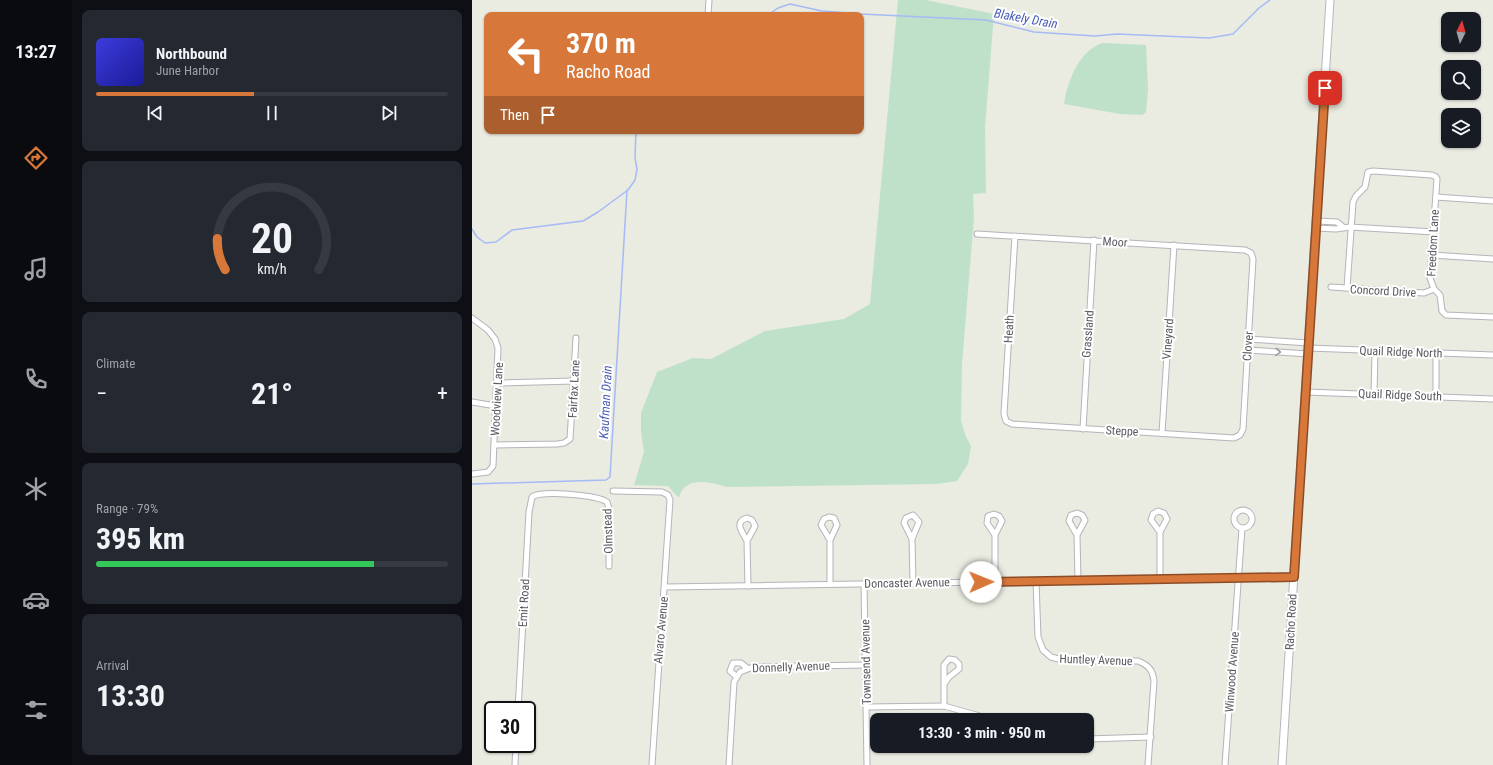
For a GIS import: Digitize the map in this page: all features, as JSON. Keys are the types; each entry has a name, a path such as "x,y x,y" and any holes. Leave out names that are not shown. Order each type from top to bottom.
{"street":[{"path":"708,0 708,12"},
{"name":"Racho Road","path":"1282,765 1330,0"},
{"name":"Freedom Lane","path":"1350,227 1353,202 1356,196 1365,187 1368,172 1426,174 1436,177 1434,232 1430,278 1434,289 1440,295 1442,311 1446,315 1493,318"},
{"path":"1436,197 1493,201"},
{"path":"1316,225 1337,222 1344,227 1434,232"},
{"path":"1347,288 1350,227"},
{"name":"Moor","path":"977,234 1174,245 1245,250 1252,253"},
{"name":"Heath","path":"1006,421 1004,414 1015,236"},
{"name":"Grassland","path":"1083,429 1094,240"},
{"name":"Vineyard","path":"1162,433 1174,245"},
{"name":"Clover","path":"1238,437 1243,429 1253,259 1252,253"},
{"path":"1432,255 1493,259"},
{"name":"Concord Drive","path":"1331,288 1424,293 1434,289"},
{"name":"Woodview Lane","path":"472,318 488,330 497,344 499,352 493,466 488,472 472,474"},
{"name":"Fairfax Lane","path":"494,445 557,444 568,440 572,430 576,338"},
{"path":"1248,339 1309,348"},
{"path":"1248,350 1309,348"},
{"name":"Quail Ridge North","path":"1309,348 1493,355"},
{"path":"1374,394 1375,351"},
{"path":"1436,353 1436,396"},
{"path":"498,383 574,381"},
{"name":"Quail Ridge South","path":"1306,392 1493,398"},
{"path":"472,402 496,406"},
{"name":"Steppe","path":"1006,421 1012,424 1083,429 1238,437"},
{"name":"Alvaro Avenue","path":"613,491 662,492 668,495 670,500 652,765"},
{"name":"Emit Road","path":"518,701 529,512 532,497 539,494 585,495 601,498"},
{"name":"Olmstead","path":"601,498 607,502 609,509 609,566"},
{"name":"Winwood Avenue","path":"1225,765 1242,528"},
{"path":"1160,532 1160,579"},
{"path":"995,535 995,582"},
{"path":"1077,535 1078,581"},
{"path":"912,539 912,583"},
{"path":"830,540 830,584"},
{"path":"747,541 748,586"},
{"name":"Doncaster Avenue","path":"665,587 1294,577"},
{"name":"Huntley Avenue","path":"1036,581 1038,637 1043,650 1050,657 1066,662 1133,660 1140,662 1151,669 1154,681 1151,737"},
{"name":"Townsend Avenue","path":"864,584 867,765"},
{"path":"944,684 948,677 959,669 959,664 955,660 949,659 944,662 944,684 944,706"},
{"path":"737,677 730,671 732,663 739,662 747,668"},
{"name":"Donnelly Avenue","path":"729,765 733,685 737,677 747,668 866,665"},
{"path":"866,707 944,706 969,713"},
{"path":"1094,739 1151,737 1148,765"},
{"path":"515,765 516,753"}],"green space":[{"path":"898,0 926,0 994,14 985,127 986,193 973,194 974,217 962,364 961,421 966,437 971,446 968,464 957,481 936,484 727,487 713,483 699,482 686,486 679,498 668,486 634,485 644,452 641,432 641,413 657,372 693,358 711,359 765,331 844,319 870,304"},
{"path":"1103,43 1146,45 1148,90 1146,112 1142,115 1120,114 1064,104 1071,77 1081,60 1087,52"}],"waterway":[{"name":"Blakely Drain","path":"864,14 986,20 1034,32 1095,36 1117,34 1209,38 1233,34 1259,8 1270,0"},
{"name":"Blakely Drain","path":"772,12 778,8 790,4 822,11 835,12"},
{"name":"Blakely Drain","path":"472,229 477,237 485,243 496,242 512,230 583,221 628,190 635,180 637,169 635,158 636,134"},
{"name":"Kaufman Drain","path":"472,484 606,480 610,477 627,190"}],"route":[{"path":"981,582 1294,577 1325,88"}]}
